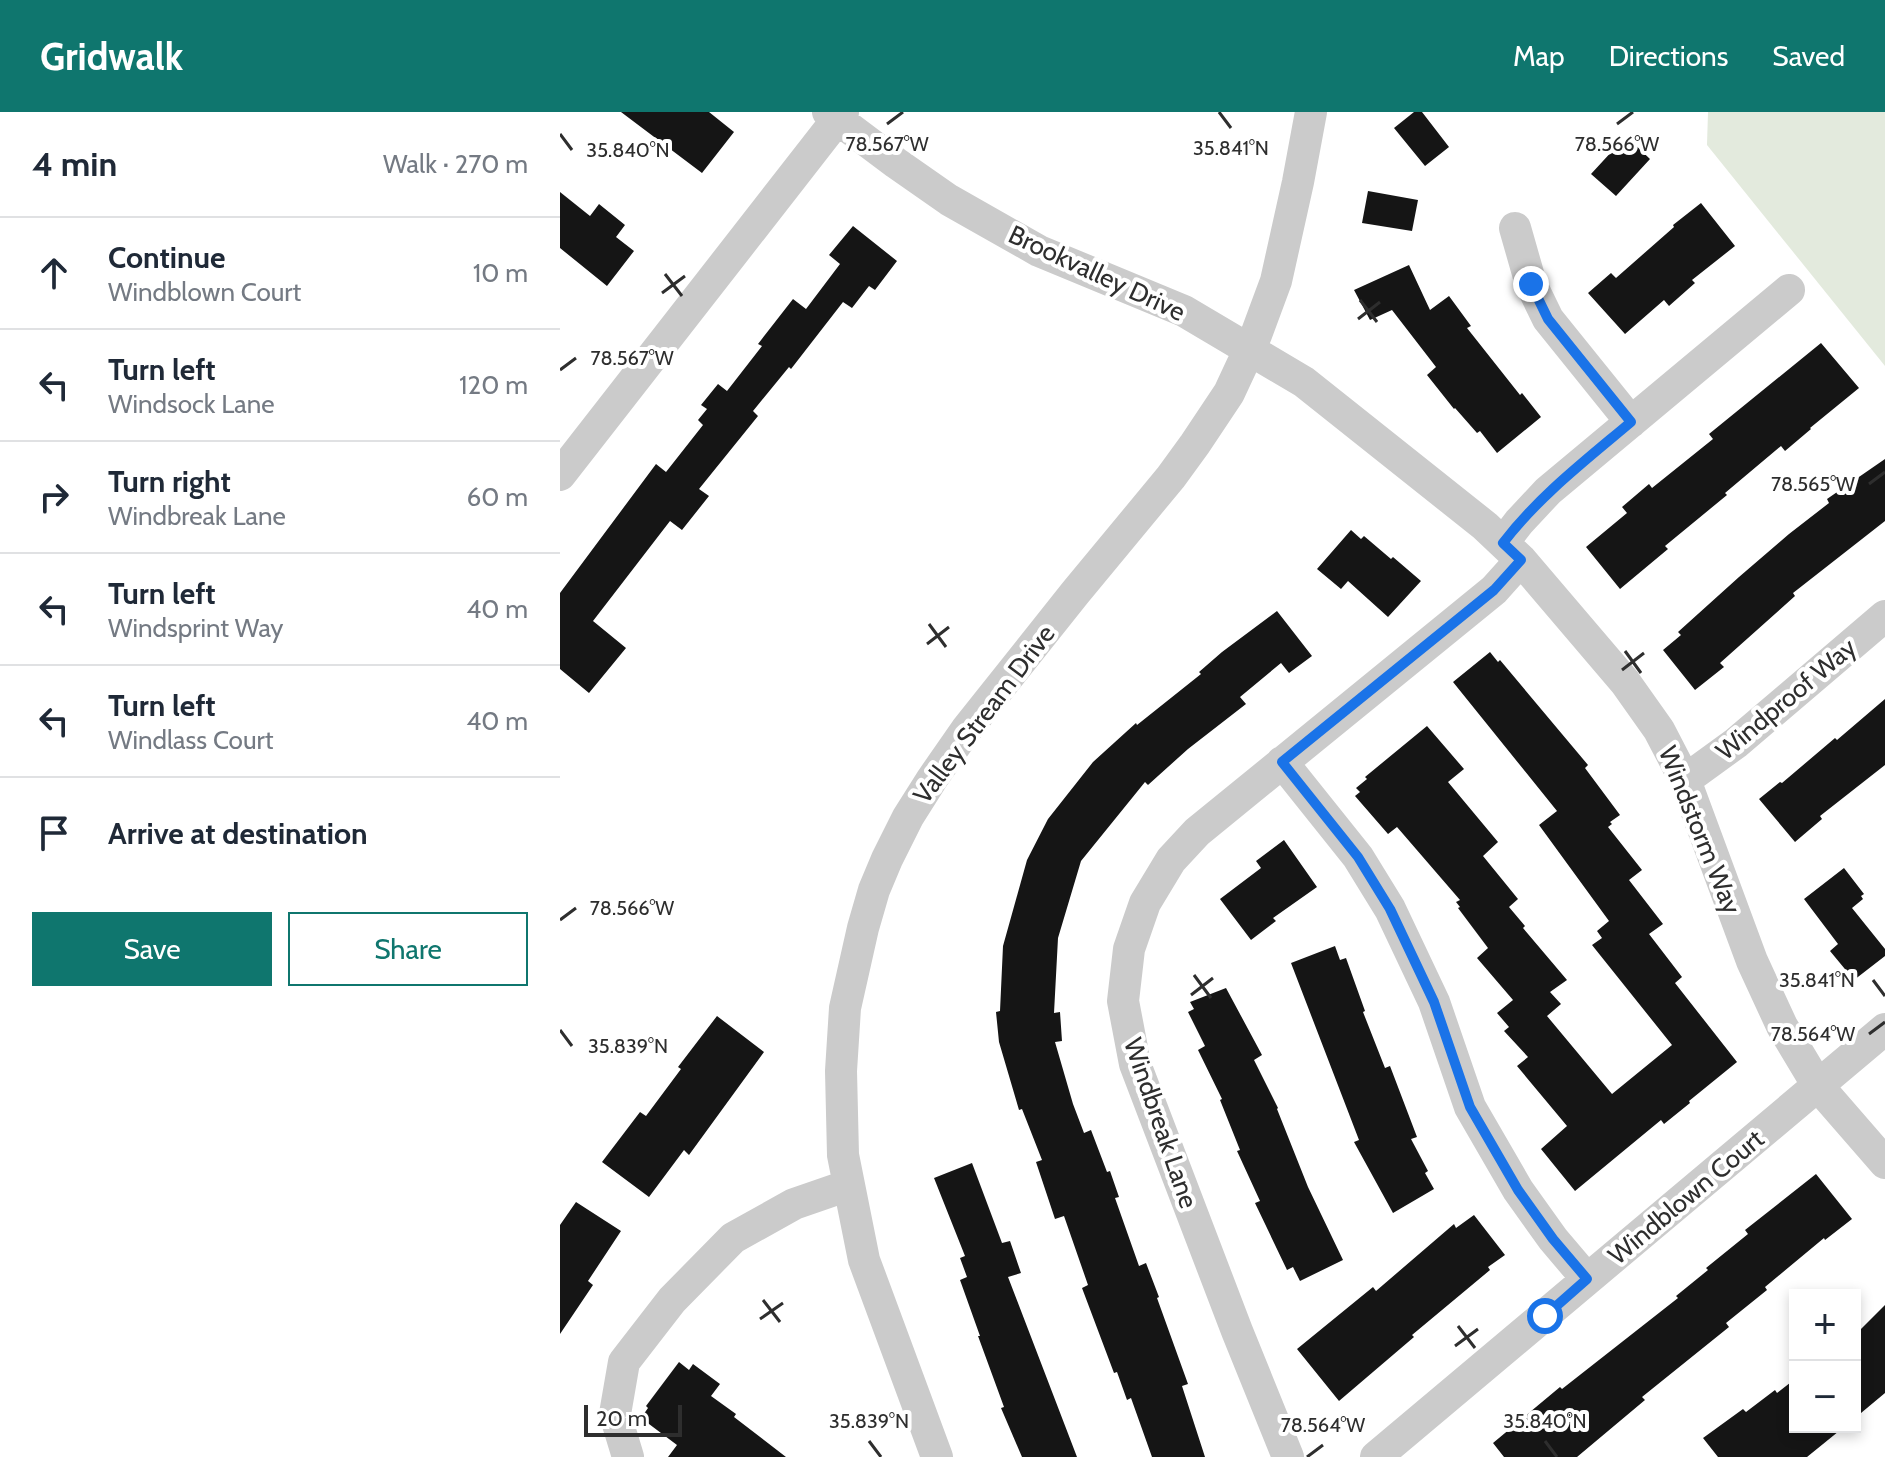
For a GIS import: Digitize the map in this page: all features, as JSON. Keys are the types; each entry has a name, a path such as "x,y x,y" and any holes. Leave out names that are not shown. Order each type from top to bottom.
{"street":[{"name":"Valley Stream Drive","path":"937,1457 864,1260 843,1155 841,1111 845,1008 863,928 887,859 932,779 966,730 1171,477 1229,393 1276,281 1311,112"},
{"name":"Brookvalley Drive","path":"836,114 896,163 949,200 1039,251 1184,311 1250,348"},
{"path":"560,475 836,114"},
{"path":"1515,228 1531,284 1548,319 1631,422"},
{"name":"Windbreak Lane","path":"1288,1457 1135,1064 1123,1001 1129,949 1145,903 1171,860 1197,832 1494,590 1512,552 1519,522 1548,491 1789,290"},
{"name":"Windstorm Way","path":"1250,348 1304,382 1485,526 1512,552 1625,682 1659,730 1685,780 1752,961 1782,1026 1818,1086 1885,1163"},
{"name":"Windproof Way","path":"1685,780 1736,743 1885,616"},
{"path":"1282,762 1358,857 1390,909 1434,1002 1470,1107 1518,1190 1587,1279"},
{"name":"Windblown Court","path":"1376,1457 1885,1029"},
{"path":"628,1457 615,1414 624,1362 672,1300 733,1238 794,1204 849,1185"}],"shaded area":[{"path":"1708,112 1885,112 1885,366 1707,145"}],"building":[{"path":"621,112 709,112 734,132 702,173"},
{"path":"1414,112 1422,112 1449,147 1425,166 1394,128"},
{"path":"1626,136 1650,159 1616,196 1591,174"},
{"path":"1368,191 1418,200 1412,231 1362,223"},
{"path":"560,192 590,216 599,204 625,225 616,237 634,251 607,286 560,248"},
{"path":"1701,203 1735,246 1692,280 1695,283 1669,306 1664,300 1625,334 1588,293 1611,273 1616,278"},
{"path":"853,226 897,261 875,290 869,286 852,308 843,302 791,369 789,367 753,411 758,416 699,489 709,496 682,530 670,521 593,621 626,648 589,693 560,669 560,593 656,464 666,472 703,425 698,420 707,409 701,405 718,384 727,391 793,299 806,309 840,264 829,255"},
{"path":"1409,265 1430,310 1449,296 1471,326 1467,328 1541,417 1497,453 1480,431 1477,433 1454,409 1427,375 1436,367 1392,310 1370,320 1354,290"},
{"path":"1821,343 1859,388 1785,451 1781,446 1725,493 1727,495 1665,546 1668,549 1620,589 1586,547 1627,513 1622,507 1649,484 1652,488 1713,439 1709,434"},
{"path":"1885,459 1885,521 1793,593 1795,596 1720,663 1724,667 1695,690 1663,650 1681,635 1678,632 1739,577 1829,503 1827,499"},
{"path":"1351,530 1361,539 1364,536 1391,559 1393,557 1421,581 1388,617 1348,581 1341,589 1317,569"},
{"path":"1277,611 1312,656 1289,673 1281,663 1240,697 1246,704 1148,785 1145,782 1081,861 1058,938 1054,1013 1060,1012 1062,1041 1055,1042 1084,1133 1091,1130 1107,1172 1110,1171 1119,1197 1115,1198 1139,1266 1146,1263 1159,1297 1188,1384 1182,1386 1205,1457 1152,1457 1131,1398 1127,1400 1117,1372 1114,1373 1082,1288 1088,1285 1064,1216 1055,1219 1036,1162 1042,1160 1022,1109 1019,1110 999,1042 996,1012 1000,1011 1003,946 1027,860 1048,819 1093,762 1136,723 1201,674 1199,672 1222,652"},
{"path":"1490,652 1588,765 1585,768 1620,815 1608,827 1642,870 1629,880 1663,924 1649,934 1682,977 1675,983 1737,1062 1664,1124 1661,1120 1575,1191 1541,1149 1567,1126 1517,1066 1528,1057 1504,1031 1509,1027 1497,1013 1513,1000 1477,958 1488,948 1458,908 1456,902 1460,900 1397,827 1388,834 1355,796 1360,792 1356,788 1367,779 1365,777 1427,726 1464,769 1448,782 1498,842 1483,856 1518,899 1509,907 1567,980 1550,992 1561,1004 1547,1016 1612,1094 1672,1045 1592,945 1602,938 1597,931 1609,921 1539,825 1557,811 1453,682"},
{"path":"1885,699 1885,765 1820,816 1822,819 1795,842 1759,799"},
{"path":"1284,840 1317,887 1273,918 1276,921 1251,940 1220,899 1261,868 1256,861"},
{"path":"1844,868 1864,894 1861,896 1863,899 1852,908 1885,949 1885,956 1854,980 1830,951 1838,944 1804,899"},
{"path":"1335,946 1340,960 1346,958 1385,1068 1390,1066 1417,1137 1411,1139 1434,1189 1393,1213 1354,1142 1359,1140 1291,963"},
{"path":"1226,988 1262,1055 1254,1060 1278,1108 1308,1187 1343,1260 1300,1281 1293,1267 1287,1270 1255,1203 1260,1201 1237,1151 1240,1150 1222,1099 1198,1050 1205,1046 1188,1012 1194,1009 1190,1002"},
{"path":"717,1016 764,1052 689,1155 684,1150 649,1197 602,1162 640,1112 646,1116"},
{"path":"972,1163 1002,1243 1010,1241 1021,1273 1008,1277 1077,1457 1022,1457 1001,1408 1004,1407 960,1280 967,1277 960,1258 965,1256 934,1178"},
{"path":"1816,1174 1852,1219 1765,1287 1767,1290 1726,1323 1729,1327 1642,1397 1645,1400 1577,1457 1504,1457 1493,1443 1560,1387 1562,1389 1678,1298 1676,1296 1708,1270 1706,1268 1748,1234 1745,1230"},
{"path":"576,1202 621,1231 588,1281 593,1285 560,1334 560,1225"},
{"path":"1474,1215 1505,1255 1339,1401 1297,1349 1373,1287 1376,1291 1454,1224 1456,1228"},
{"path":"1885,1305 1885,1393 1861,1413 1861,1361 1861,1329"},
{"path":"679,1362 689,1370 693,1364 720,1384 711,1396 786,1457 668,1457 677,1445 641,1418 648,1408 646,1406"},
{"path":"1789,1384 1789,1433 1837,1433 1807,1457 1718,1457 1703,1438 1743,1409 1746,1412 1775,1390 1777,1393"}],"route":[{"path":"1531,284 1548,319 1631,422 1548,491 1519,522 1503,543 1521,560 1494,590 1282,762 1358,857 1390,909 1434,1002 1470,1107 1518,1190 1587,1279 1545,1316"}]}
